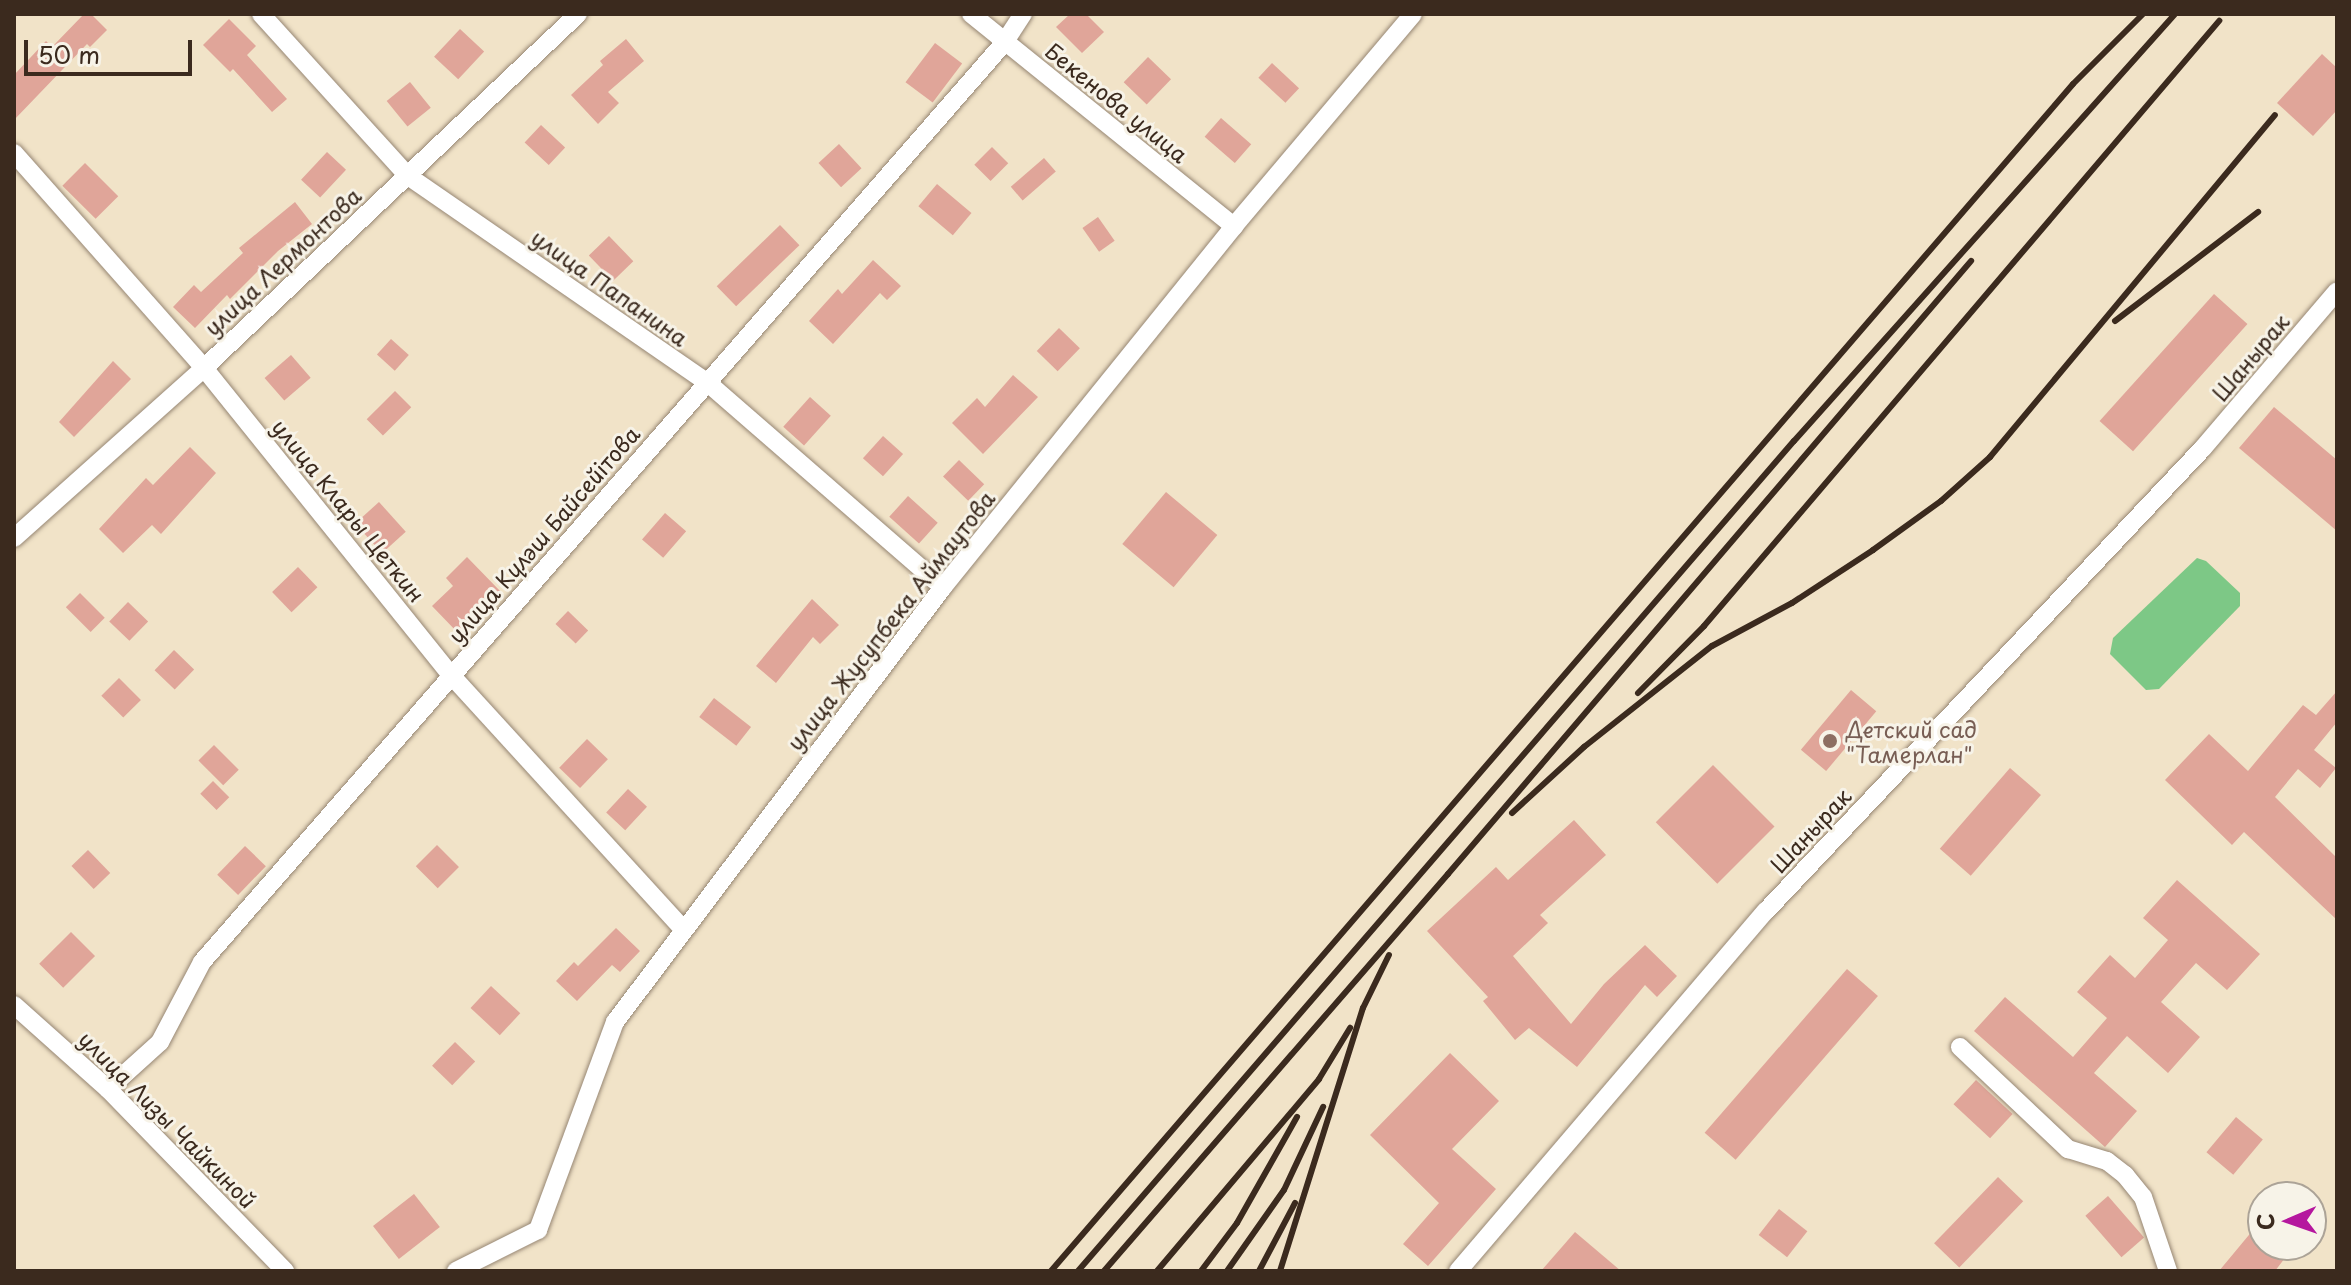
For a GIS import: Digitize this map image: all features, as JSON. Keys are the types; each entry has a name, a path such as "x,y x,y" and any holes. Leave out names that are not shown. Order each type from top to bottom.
{"street":[{"name":"улица Папанина","path":"261,14 408,176 708,383 943,587"},
{"name":"улица Лермонтова","path":"14,538 204,368 578,14"},
{"name":"Бекенова улица","path":"971,14 1234,226"},
{"name":"улица Күләш Байсейітова","path":"108,1089 160,1042 202,962 1004,43 1023,14"},
{"name":"улица Жусупбека Аймаутова","path":"456,1271 538,1230 615,1022 943,587 1234,226 1413,14"},
{"name":"улица Клары Цеткин","path":"14,153 204,368 451,675 683,929"},
{"name":"Шанырак","path":"1458,1271 1766,911 2203,448 2337,291"},
{"name":"улица Лизы Чайкиной","path":"14,1005 108,1089 285,1271"},
{"path":"1960,1047 2068,1149 2107,1161 2125,1175 2143,1197 2168,1271"}],"green space":[{"path":"2197,558 2206,561 2240,593 2240,606 2159,689 2146,690 2110,654 2113,638"}],"building":[{"path":"84,14 91,14 107,30 90,47 87,44 14,120 14,75 46,41 52,47"},
{"path":"1070,14 1086,14 1104,32 1082,53 1056,27"},
{"path":"229,19 256,46 247,55 287,99 272,112 233,69 230,72 203,45"},
{"path":"460,29 484,52 458,79 434,57"},
{"path":"626,39 644,61 608,92 619,103 598,124 571,95 603,65 600,61"},
{"path":"935,43 962,63 933,103 906,82"},
{"path":"2322,54 2337,68 2337,110 2313,136 2277,103"},
{"path":"1148,57 1171,79 1147,104 1124,82"},
{"path":"1272,63 1299,88 1285,103 1258,78"},
{"path":"410,82 431,108 407,127 387,101"},
{"path":"1221,118 1251,144 1235,163 1205,137"},
{"path":"541,125 565,148 549,165 525,143"},
{"path":"839,144 862,168 841,187 819,163"},
{"path":"992,147 1008,163 991,181 974,165"},
{"path":"327,152 346,170 320,198 301,180"},
{"path":"1044,158 1056,172 1023,200 1011,187"},
{"path":"85,163 118,196 96,219 62,186"},
{"path":"937,184 971,213 953,235 918,206"},
{"path":"295,202 312,224 278,251 230,299 227,295 195,328 173,307 194,285 201,292 243,253 239,248"},
{"path":"1098,217 1115,241 1099,252 1082,228"},
{"path":"780,225 799,245 736,306 717,286"},
{"path":"609,236 633,261 613,281 589,255"},
{"path":"873,260 901,286 887,300 880,293 833,344 809,321 838,289 842,294"},
{"path":"2214,294 2247,324 2133,451 2100,421"},
{"path":"1059,328 1080,348 1058,371 1037,351"},
{"path":"391,339 409,355 395,371 377,355"},
{"path":"291,355 311,378 284,401 265,378"},
{"path":"113,361 131,379 74,437 59,422"},
{"path":"1013,375 1038,397 983,454 952,423 977,398 985,407"},
{"path":"395,391 411,407 383,436 367,419"},
{"path":"810,397 831,416 804,445 783,427"},
{"path":"2274,407 2337,460 2337,531 2239,448"},
{"path":"883,436 903,454 883,476 863,458"},
{"path":"190,447 216,473 161,534 152,525 123,553 99,529 146,478 153,485"},
{"path":"959,460 984,484 968,501 943,477"},
{"path":"1166,492 1217,535 1174,587 1122,544"},
{"path":"908,496 938,523 919,544 889,517"},
{"path":"379,502 406,532 382,553 355,523"},
{"path":"665,513 686,531 663,558 642,539"},
{"path":"467,557 501,592 458,633 432,606 453,586 446,578"},
{"path":"298,567 317,587 292,612 272,592"},
{"path":"80,593 105,618 91,632 66,607"},
{"path":"812,599 839,625 820,644 813,637 776,683 756,666"},
{"path":"128,602 148,621 129,641 109,621"},
{"path":"568,611 588,630 576,643 555,624"},
{"path":"174,650 194,669 175,690 155,670"},
{"path":"119,678 141,700 123,718 101,696"},
{"path":"1851,690 1876,711 1826,771 1801,750"},
{"path":"2337,691 2337,722 2314,750 2336,768 2320,788 2298,769 2275,797 2337,858 2337,920 2244,832 2232,845 2165,780 2209,734 2248,771 2303,705 2316,715"},
{"path":"714,698 751,727 736,746 699,717"},
{"path":"587,739 608,759 580,788 559,768"},
{"path":"214,745 239,770 223,785 198,761"},
{"path":"1713,765 1775,827 1717,884 1656,822"},
{"path":"2010,768 2041,795 1971,876 1940,849"},
{"path":"213,781 229,797 217,810 200,794"},
{"path":"628,789 647,807 625,830 606,812"},
{"path":"1574,820 1606,855 1540,915 1548,923 1513,956 1571,1024 1604,984 1645,945 1677,976 1657,997 1645,985 1577,1067 1529,1028 1515,1040 1483,1001 1488,997 1427,931 1496,867 1508,880"},
{"path":"437,845 459,867 438,888 416,866"},
{"path":"245,846 266,866 238,895 217,875"},
{"path":"88,850 110,873 94,889 71,866"},
{"path":"2177,880 2260,954 2227,990 2196,963 2161,1002 2200,1037 2168,1073 2127,1036 2094,1073 2137,1111 2105,1147 1974,1031 2005,997 2073,1057 2107,1018 2077,992 2110,955 2135,978 2168,940 2143,918"},
{"path":"616,928 640,951 620,972 612,965 577,1001 556,981 574,962 578,966"},
{"path":"71,932 95,956 63,988 39,964"},
{"path":"1847,969 1878,996 1736,1160 1705,1133"},
{"path":"491,986 520,1013 500,1035 471,1008"},
{"path":"455,1042 475,1061 452,1085 432,1066"},
{"path":"1450,1053 1499,1101 1452,1149 1496,1189 1428,1266 1403,1244 1439,1203 1370,1135"},
{"path":"1976,1080 2013,1114 1990,1138 1953,1104"},
{"path":"2236,1117 2263,1139 2233,1175 2206,1152"},
{"path":"1998,1177 2023,1201 1959,1267 1934,1243"},
{"path":"414,1194 440,1227 399,1259 373,1226"},
{"path":"2108,1196 2144,1238 2121,1257 2085,1216"},
{"path":"1779,1209 1807,1231 1787,1257 1759,1235"},
{"path":"1575,1232 1621,1271 1541,1271"},
{"path":"2247,1237 2247,1261 2283,1261 2275,1271 2219,1271"}],"railway":[{"path":"1051,1271 2073,84 2143,14"},
{"path":"1078,1271 1794,441 2175,14"},
{"path":"1638,693 1704,626 2219,21"},
{"path":"1512,813 1584,747 1712,646 1792,603 1873,550 1941,501 1990,457 2275,115"},
{"path":"2115,321 2258,212"},
{"path":"1104,1271 1448,874 1971,261"},
{"path":"1280,1271 1363,1008 1389,955"},
{"path":"1157,1271 1319,1079 1350,1028"},
{"path":"1227,1271 1284,1190 1323,1107"},
{"path":"1201,1271 1237,1223 1297,1117"},
{"path":"1259,1271 1295,1203"}],"place":[{"name":"Детский сад \"Тамерлан\"","path":"1830,741"}]}
